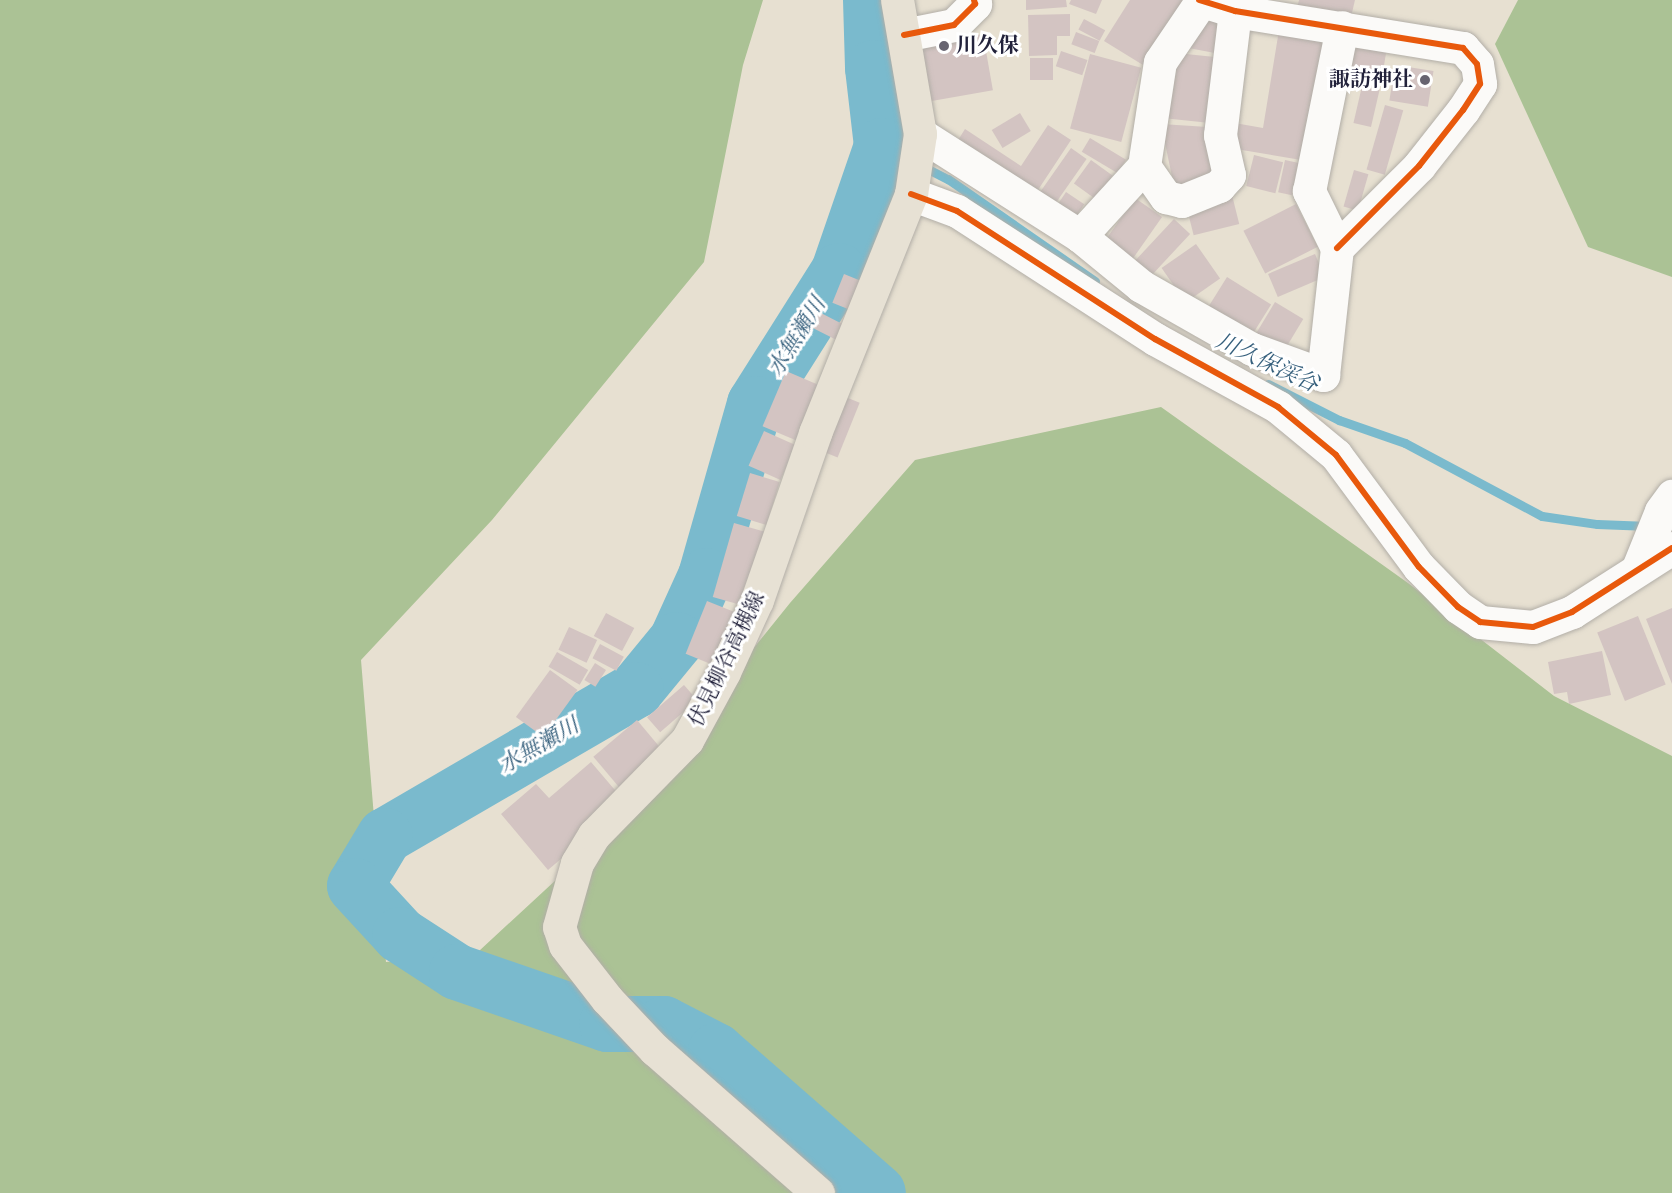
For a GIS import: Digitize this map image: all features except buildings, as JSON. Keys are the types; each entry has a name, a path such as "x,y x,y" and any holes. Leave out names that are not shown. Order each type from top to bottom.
{"main road":[{"name":"伏見柳谷高槻線","path":"818,1193 655,1050 607,999 565,945 559,927 577,863 594,835 687,740 724,672 758,600 815,434 913,187 919,141 897,0"}],"street":[{"path":"904,35 954,25 975,4 974,0"},
{"path":"1080,236 1144,166 1160,62 1201,1 1235,11 1281,9 1342,27 1463,48 1477,64 1480,84 1419,166 1338,248"},
{"path":"1144,166 1166,197 1182,201 1219,186 1229,175 1220,135 1235,11"},
{"path":"919,141 1080,236 1141,286 1252,349 1323,375 1338,248 1309,191 1342,27"},
{"path":"913,187 957,211 1123,319 1278,407 1336,455 1419,567 1458,607 1480,622 1533,627 1572,612 1672,548"},
{"path":"1123,319 1141,286"},
{"path":"1638,568 1661,511 1672,496"}],"green space":[{"path":"0,0 763,0 743,65 704,262 492,520 361,660 386,962 479,951 597,842 790,603 915,460 1161,407 1408,583 1554,696 1672,756 1672,1193 0,1193"},
{"path":"1518,0 1672,0 1672,277 1588,247 1495,44"}],"waterway":[{"name":"水無瀬川","path":"871,0 873,68 882,146 839,271 755,404 706,576 677,640 636,690 385,836 355,886 400,935 457,972 607,1024 664,1024 716,1051 878,1193"},
{"name":"川久保渓谷","path":"882,146 909,160"},
{"name":"川久保渓谷","path":"922,166 948,179 1095,281"},
{"name":"川久保渓谷","path":"1268,384 1339,420 1405,443 1542,516 1597,524 1649,526"}],"cycle path":[{"path":"904,35 954,25 975,4 974,0"},
{"path":"1199,0 1235,11 1463,48 1477,64 1480,84 1463,110 1419,166 1337,248"},
{"path":"911,194 957,211 1155,339 1278,407 1336,455 1419,567 1458,607 1480,622 1533,627 1572,612 1672,548"}],"place":[{"name":"川久保","path":"944,46"},
{"name":"諏訪神社","path":"1425,80"}]}
